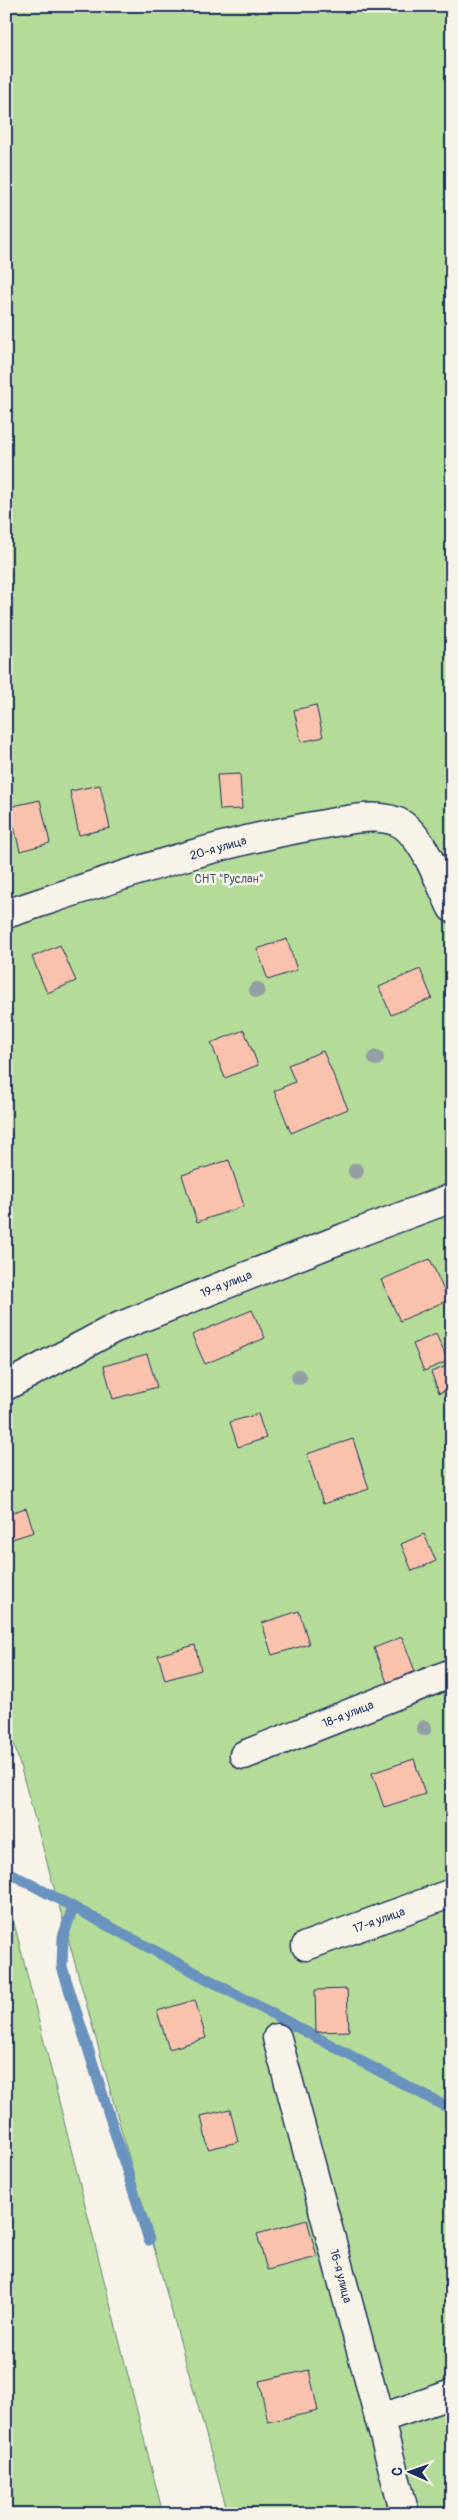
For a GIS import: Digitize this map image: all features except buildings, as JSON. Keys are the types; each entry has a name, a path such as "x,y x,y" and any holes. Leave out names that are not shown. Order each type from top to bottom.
{"street":[{"name":"20-я улица","path":"6,914 123,875 275,832 356,818 395,821 412,832 423,849 452,908"},
{"name":"19-я улица","path":"6,1386 113,1329 346,1237 452,1198"},
{"name":"18-я улица","path":"244,1755 452,1673"},
{"name":"17-я улица","path":"306,1946 452,1893"},
{"name":"16-я улица","path":"277,2038 404,2514"},
{"path":"379,2419 452,2394"}],"green space":[{"name":"СНТ \"Руслан\"","path":"6,6 452,6 452,2514 228,2514 6,1715"},
{"path":"6,1891 163,2514 6,2514"}],"waterway":[{"path":"6,1871 452,2110"},
{"path":"73,1907 63,1937 62,1967 149,2240"}]}
